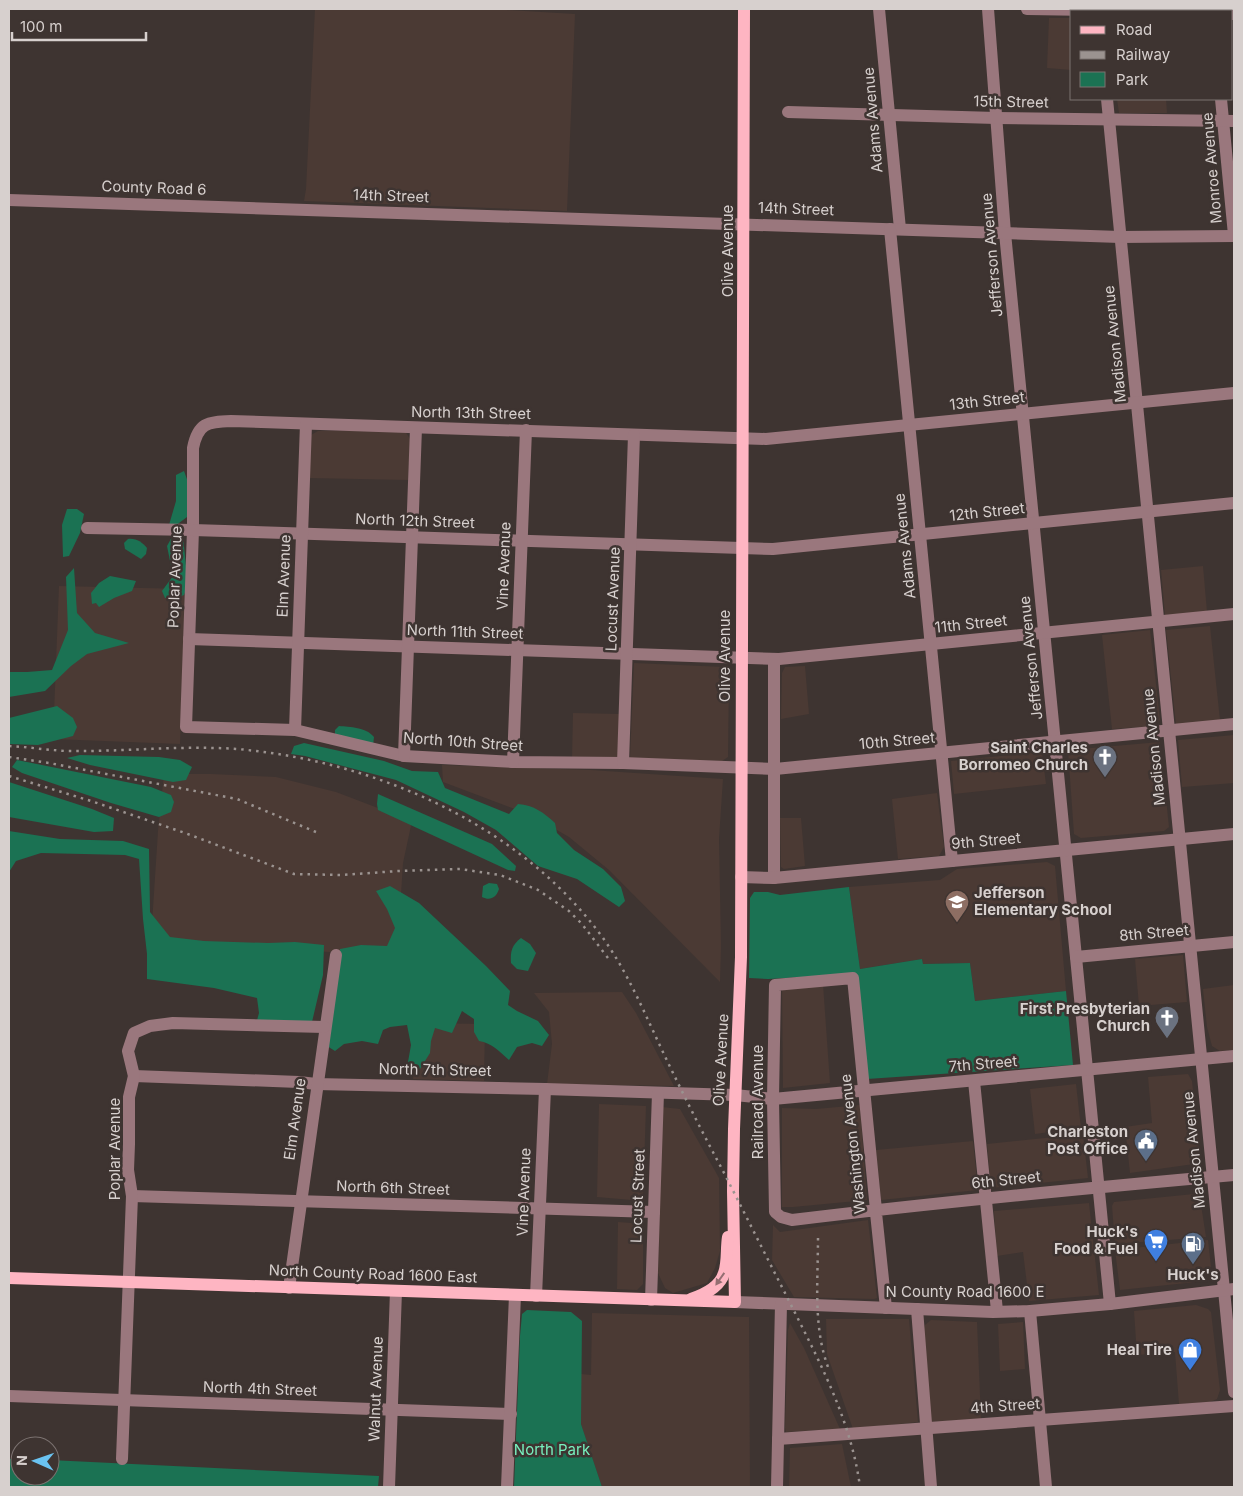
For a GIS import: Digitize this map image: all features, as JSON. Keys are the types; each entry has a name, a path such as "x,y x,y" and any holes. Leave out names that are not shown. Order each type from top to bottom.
{"main road":[{"name":"Olive Avenue","path":"735,1302 733,1191 735,1095 741,984 744,9"},
{"path":"685,1301 702,1296 720,1281 724,1273 727,1239 734,1216"},
{"name":"North County Road 1600 East","path":"9,1278 735,1302"}],"street":[{"name":"Adams Avenue","path":"879,9 889,115 895,229 910,425 952,861"},
{"name":"Jefferson Avenue","path":"988,9 1005,233 1110,1304"},
{"path":"1027,9 1098,10"},
{"name":"Madison Avenue","path":"1107,100 1201,1060 1213,1177 1229,1290 1234,1392"},
{"name":"Monroe Avenue","path":"1222,100 1229,121 1234,236"},
{"name":"15th Street","path":"788,112 996,118 1229,121"},
{"name":"County Road 6","path":"9,200 297,209"},
{"name":"14th Street","path":"297,209 1120,237 1234,236"},
{"name":"13th Street","path":"743,439 766,439 1234,392"},
{"name":"North 13th Street","path":"200,429 208,423 218,421 526,430 743,439"},
{"name":"Elm Avenue","path":"295,730 306,424"},
{"path":"404,756 416,428"},
{"name":"Poplar Avenue","path":"186,727 193,448 200,429"},
{"name":"Vine Avenue","path":"513,762 526,430"},
{"name":"Locust Avenue","path":"623,764 634,435"},
{"name":"12th Street","path":"742,548 773,549 1234,503"},
{"name":"North 12th Street","path":"86,528 302,533 742,548"},
{"name":"11th Street","path":"741,658 774,659 1234,614"},
{"name":"North 11th Street","path":"189,639 741,658"},
{"path":"774,659 774,878"},
{"name":"10th Street","path":"741,768 775,769 1234,724"},
{"name":"North 10th Street","path":"186,727 295,730 404,756 513,762 741,768"},
{"name":"9th Street","path":"741,877 774,878 1234,834"},
{"name":"8th Street","path":"1076,957 1234,942"},
{"name":"Elm Avenue","path":"288,1288 324,1027 336,955"},
{"name":"Washington Avenue","path":"775,985 853,978 886,1308"},
{"name":"Railroad Avenue","path":"775,985 773,1099 775,1212 781,1217"},
{"name":"Poplar Avenue","path":"122,1460 132,1196 128,1170 129,1116 134,1076 128,1051 134,1033 150,1026 173,1023 324,1027"},
{"name":"7th Street","path":"735,1095 773,1099 1234,1056"},
{"name":"North 7th Street","path":"134,1076 316,1084 735,1095"},
{"path":"974,1081 997,1312"},
{"name":"Vine Avenue","path":"536,1296 545,1089"},
{"name":"Locust Street","path":"651,1300 658,1093"},
{"name":"6th Street","path":"781,1217 792,1220 986,1198 1234,1174"},
{"name":"North 6th Street","path":"132,1196 654,1212"},
{"name":"N County Road 1600 E","path":"735,1302 997,1312 1110,1304 1229,1290"},
{"name":"Walnut Avenue","path":"389,1487 396,1291"},
{"path":"507,1487 516,1295"},
{"path":"777,1487 781,1304"},
{"path":"917,1309 931,1487"},
{"path":"1030,1311 1046,1487"},
{"name":"North 4th Street","path":"9,1396 511,1414"},
{"name":"4th Street","path":"778,1439 1234,1406"}],"shaded area":[{"path":"315,9 490,9 575,14 567,211 304,201"},
{"path":"1049,18 1070,18 1070,70 1047,68"},
{"path":"1117,100 1166,100 1167,113 1119,113"},
{"path":"318,431 405,431 410,439 408,480 309,478 309,436"},
{"path":"1203,566 1207,612 1165,615 1161,570"},
{"path":"59,586 185,589 180,744 53,739"},
{"path":"1210,626 1220,720 1176,725 1166,630"},
{"path":"1150,630 1160,720 1154,726 1112,729 1102,635"},
{"path":"634,663 724,667 729,672 728,757 722,761 630,758"},
{"path":"805,666 809,714 781,719 782,673 785,667"},
{"path":"573,713 620,714 619,756 613,760 572,759"},
{"path":"1234,735 1234,783 1182,787 1178,740"},
{"path":"1160,742 1169,827 1164,831 1081,838 1074,834 1068,750"},
{"path":"1042,752 1046,784 954,794 951,761"},
{"path":"442,765 591,770 723,779 719,839 720,982 609,870 569,837 531,815 443,782"},
{"path":"164,774 276,777 336,792 412,821 403,863 397,957 151,939 158,831"},
{"path":"937,793 944,847 939,856 898,859 892,799"},
{"path":"780,818 801,818 805,866 784,869 781,867"},
{"name":"Jefferson Elementary School","path":"1047,862 1055,866 1066,991 975,1001 970,963 923,964 922,959 860,969 849,887 940,880 957,869"},
{"path":"1183,955 1187,1002 1139,1006 1135,959"},
{"path":"823,984 830,1083 783,1088 782,988"},
{"path":"1234,985 1234,1050 1220,1051 1212,1046 1207,1027 1203,989"},
{"path":"622,992 636,1013 674,1086 547,1084 552,1044 549,1012 534,993"},
{"path":"416,1023 485,1024 484,1081 413,1079"},
{"path":"1188,1074 1192,1081 1200,1155 1194,1164 1130,1173 1125,1127 1152,1123 1148,1077"},
{"path":"1076,1084 1081,1128 1035,1134 1030,1089"},
{"path":"599,1104 646,1106 643,1201 597,1197"},
{"path":"860,1105 867,1200 782,1207 782,1108 816,1109"},
{"path":"662,1107 680,1109 719,1178 720,1251 715,1268 707,1283 673,1293 665,1288 658,1273"},
{"path":"1083,1134 1088,1178 991,1188 987,1144"},
{"path":"973,1141 978,1190 881,1200 876,1150"},
{"path":"1194,1194 1200,1198 1206,1237 1115,1244 1112,1206 1114,1202"},
{"path":"1089,1203 1099,1295 1029,1301 1023,1252 997,1256 994,1211"},
{"path":"868,1220 877,1298 794,1297 772,1260 773,1225 780,1232"},
{"path":"618,1222 643,1224 643,1284 637,1290 617,1289"},
{"path":"1208,1240 1211,1267 1196,1282 1120,1290 1115,1250"},
{"path":"1196,1305 1211,1312 1220,1390 1217,1399 1210,1402 1179,1404 1175,1352 1137,1355 1134,1311"},
{"path":"592,1313 749,1317 750,1487 602,1487 581,1424 581,1374 591,1375"},
{"path":"826,1319 909,1319 918,1422 853,1429 827,1354"},
{"path":"931,1320 977,1322 981,1419 931,1422 923,1333 925,1325"},
{"path":"1023,1322 1025,1369 1000,1371 998,1324"},
{"path":"790,1323 804,1348 840,1429 786,1432 788,1330"},
{"path":"842,1444 851,1487 789,1487 790,1448"}],"green space":[{"path":"184,471 188,482 187,517 175,526 169,525 176,501 176,475"},
{"path":"67,509 77,509 84,514 80,533 69,556 63,557 62,525"},
{"path":"172,537 183,537 188,585 184,595 176,598 165,598 162,591 173,576 167,546"},
{"path":"128,539 139,541 147,548 146,554 141,559 125,549 124,543"},
{"path":"74,568 77,613 95,633 129,643 87,654 71,666 45,691 9,697 9,672 52,670 68,630 66,577"},
{"path":"110,576 136,581 132,591 114,598 99,607 96,603 92,604 91,593 99,583"},
{"path":"57,706 73,718 77,727 73,736 38,745 9,744 9,718"},
{"path":"339,726 367,731 374,737 373,746 335,737 335,730"},
{"path":"304,743 384,761 412,771 438,772 445,788 509,814 518,804 534,808 555,823 557,833 574,850 603,869 621,887 625,901 619,907 577,879 538,866 496,830 464,812 396,780 291,754 294,746"},
{"path":"80,755 159,757 180,760 192,767 186,780 173,782 90,765 67,758"},
{"path":"17,760 151,787 171,795 174,802 171,812 159,817 22,773 12,767"},
{"path":"9,782 114,818 113,831 94,832 9,817"},
{"path":"378,794 492,844 516,866 515,871 508,870 378,810"},
{"path":"9,831 60,839 123,841 149,849 150,912 170,937 204,941 295,942 324,945 323,975 312,1022 256,1024 259,1013 257,998 214,988 147,979 147,954 139,859 125,855 41,853 16,861 9,872"},
{"path":"489,883 497,884 499,889 494,897 488,899 482,897 483,886"},
{"path":"390,886 419,903 510,991 508,1005 538,1021 549,1035 542,1046 532,1043 517,1047 509,1060 492,1046 479,1041 474,1032 474,1019 462,1011 452,1033 435,1028 430,1053 420,1069 408,1062 411,1045 407,1025 390,1027 383,1030 378,1044 362,1041 344,1044 335,1051 327,1046 338,977 340,949 361,945 387,946 395,928 387,909 376,891"},
{"path":"849,887 860,969 922,959 923,964 970,963 975,1001 1066,991 1073,1065 867,1079 857,974 768,979 749,978 750,898 754,892 768,892 780,895"},
{"path":"521,938 530,944 536,953 528,971 517,969 511,963 512,949"},
{"name":"North Park","path":"527,1310 571,1312 582,1321 581,1424 602,1487 514,1487 520,1336 522,1314"},
{"path":"9,1459 10,1486 60,1486 60,1460 379,1476 378,1487 9,1487"}],"railway":[{"path":"9,746 66,751 216,748 289,756 341,768 392,784 441,805 487,831 530,862 569,898 603,938 628,979 691,1110 797,1316 831,1387 849,1436 860,1487"},
{"path":"9,757 237,799 316,832"},
{"path":"9,776 185,833 294,874 342,875 460,869 500,875 538,890 569,911 582,924 608,958"},
{"path":"818,1238 818,1320 823,1352 828,1367"}],"place":[{"name":"Saint Charles Borromeo Church","path":"1105,778"},
{"name":"Jefferson Elementary School","path":"957,923"},
{"name":"First Presbyterian Church","path":"1167,1039"},
{"name":"Charleston Post Office","path":"1146,1162"},
{"name":"Huck's Food & Fuel","path":"1156,1262"},
{"name":"Huck's","path":"1193,1265"},
{"name":"Heal Tire","path":"1190,1371"}]}
